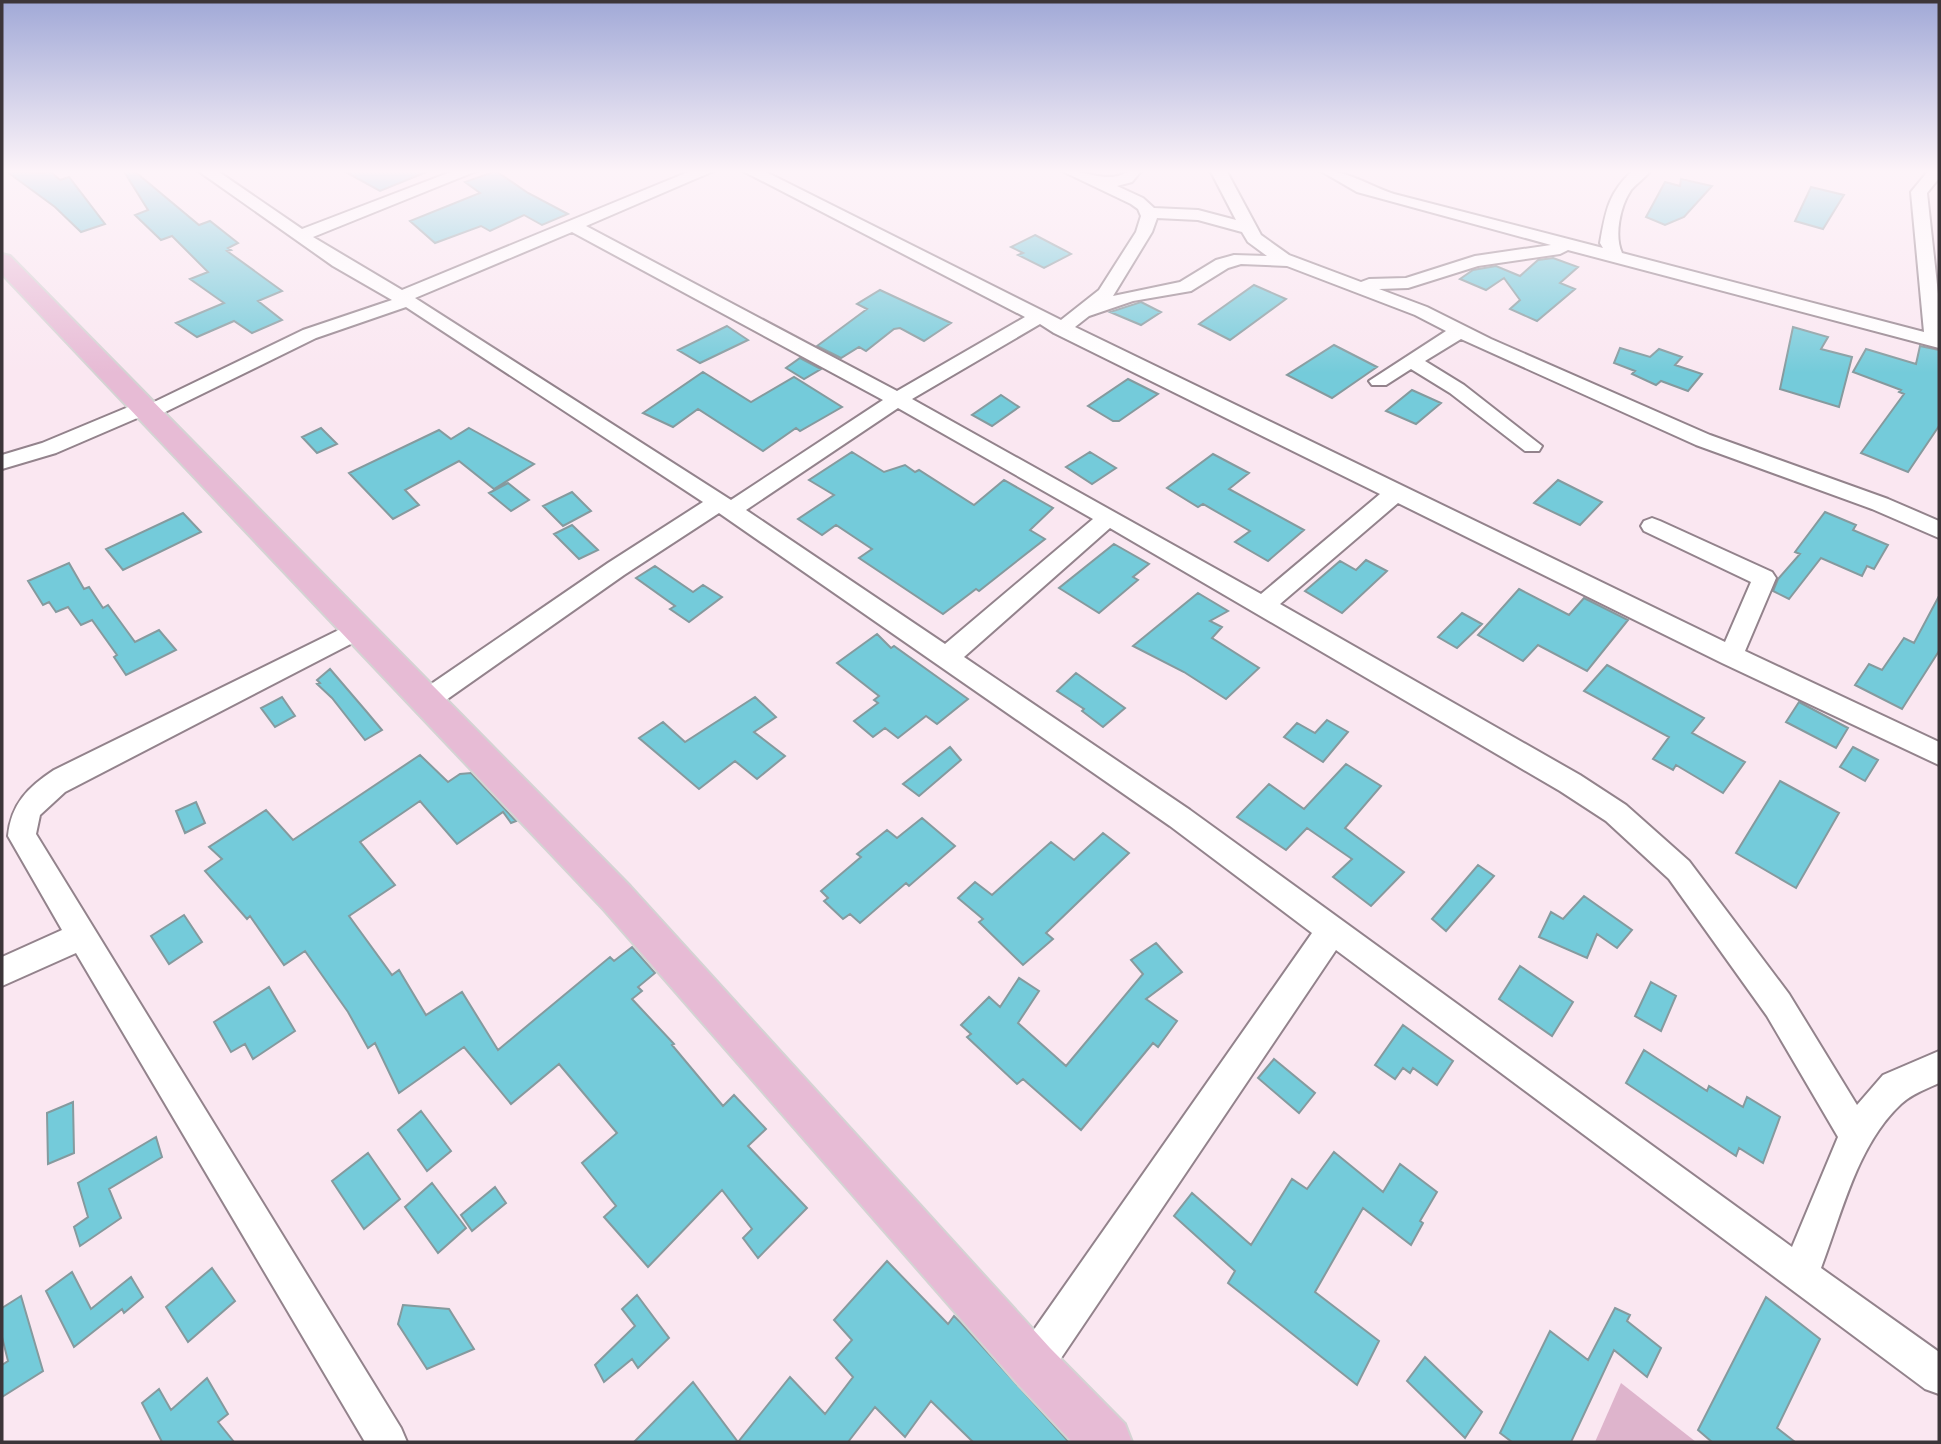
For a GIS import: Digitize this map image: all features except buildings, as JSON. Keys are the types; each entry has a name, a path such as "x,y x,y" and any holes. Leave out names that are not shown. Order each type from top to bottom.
{"main road":[{"path":"2,261 617,898 1033,1365 1107,1442"}],"street":[{"path":"305,237 339,262 404,299 725,506 1180,818 1939,1375"},
{"path":"2,462 49,448 147,410 270,352 404,299 543,237"},
{"path":"595,237 685,283 1109,517 1570,783 1616,813 1679,870 1711,909 1778,1005 1856,1136"},
{"path":"881,237 1394,494 1939,754"},
{"path":"1061,329 1103,297 1141,237"},
{"path":"1256,237 1263,246 1292,263 1395,300 1703,440 1880,504 1939,530"},
{"path":"1537,237 1937,342 1924,237"},
{"path":"1610,237 1609,243 1616,258"},
{"path":"1349,284 1408,283 1475,261 1573,247"},
{"path":"1080,315 1129,296 1185,287 1222,264 1240,259 1292,263"},
{"path":"1395,300 1395,296 1408,283"},
{"path":"427,700 616,569 1038,317"},
{"path":"1379,381 1460,331"},
{"path":"1411,361 1457,389 1532,446"},
{"path":"1262,606 1394,494"},
{"path":"946,658 1109,517"},
{"path":"1652,526 1764,578 1731,656"},
{"path":"359,629 64,778 31,804 22,820 22,836 387,1442"},
{"path":"1033,1365 1332,930"},
{"path":"2,972 81,936"},
{"path":"1800,1275 1856,1136 1873,1108 1893,1089 1939,1067"}],"shaded area":[{"path":"1621,1383 1696,1442 1595,1442"}]}
